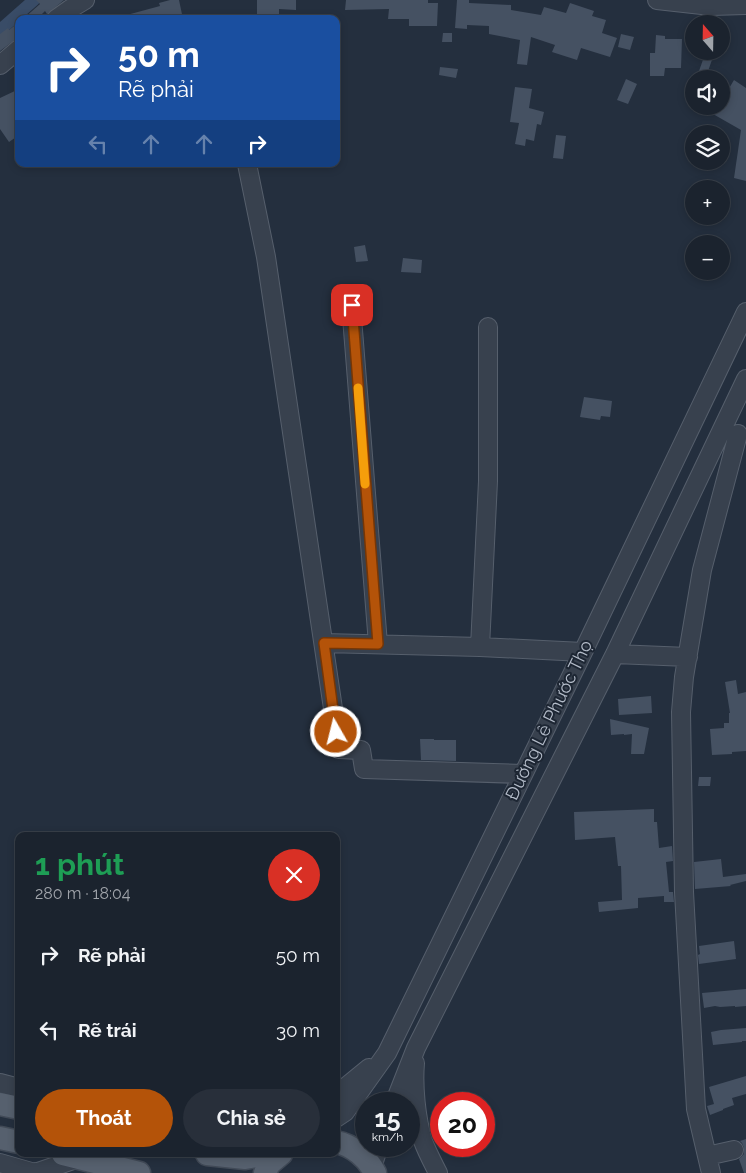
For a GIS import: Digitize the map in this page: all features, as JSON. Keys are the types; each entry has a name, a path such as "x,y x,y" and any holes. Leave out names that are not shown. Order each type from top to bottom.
{"main road":[{"path":"0,1104 15,1107"},
{"path":"0,1138 15,1141"},
{"path":"340,1143 375,1162"},
{"path":"75,1157 139,1173"},
{"path":"236,1157 250,1157"},
{"path":"265,1173 269,1164 277,1157"}],"street":[{"path":"62,15 85,0"},
{"path":"658,0 711,6 746,5"},
{"path":"0,64 15,52"},
{"path":"248,167 266,257 339,749 361,750 364,769 522,774"},
{"path":"352,305 378,644"},
{"name":"Đường Lê Phước Thọ","path":"340,1115 345,1112 387,1053 583,652 746,312"},
{"path":"480,647 488,481 488,327"},
{"name":"Đường Lê Phước Thọ","path":"399,1092 416,1048 615,654 746,379"},
{"path":"734,1150 709,1165 696,1109 684,892 681,712 684,677 702,570 738,434"},
{"path":"324,643 583,652"},
{"path":"615,654 688,658"},
{"path":"416,1048 414,1079 419,1119 423,1140 438,1173"},
{"path":"340,1091 387,1053"},
{"path":"0,1083 15,1087"},
{"path":"0,1164 35,1173 69,1157"}],"building":[{"path":"36,0 64,0 47,14 45,11 41,15 28,15 40,4"},
{"path":"179,0 182,15 127,15 160,6 159,3"},
{"path":"257,0 296,0 296,10 279,9 279,14 257,15"},
{"path":"346,0 428,0 428,3 438,3 437,26 409,26 409,19 388,19 389,9 345,10"},
{"path":"457,0 469,0 469,3 511,5 511,10 541,15 544,7 566,13 570,3 594,11 592,16 606,20 602,33 617,38 610,57 581,48 577,60 552,52 555,45 531,37 527,65 517,64 520,40 489,34 489,26 467,25 467,29 455,28"},
{"path":"15,25 15,40 0,51 0,34 8,28 9,30"},
{"path":"443,33 452,33 452,42 442,42"},
{"path":"621,34 634,37 630,50 618,47"},
{"path":"656,35 665,36 665,39 682,39 681,68 665,68 664,76 650,76 650,53 655,53"},
{"path":"703,60 712,60 708,70 699,70"},
{"path":"440,67 458,69 456,78 439,75"},
{"path":"626,79 637,84 628,104 617,100"},
{"path":"734,80 746,88 746,181 734,178 741,130 715,115 730,115 730,87"},
{"path":"515,87 532,89 529,108 544,112 541,125 537,124 534,141 526,139 525,146 515,144 519,123 510,122"},
{"path":"15,91 15,138 9,142 0,129 0,98"},
{"path":"556,135 566,136 563,159 553,158"},
{"path":"365,245 368,261 356,262 354,247"},
{"path":"403,258 422,260 421,273 401,272"},
{"path":"584,397 612,401 610,417 601,416 600,420 580,417"},
{"path":"736,680 738,694 746,692 746,751 712,755 710,729 724,728 724,723 729,723 730,713 725,682"},
{"path":"651,696 652,713 619,715 618,699"},
{"path":"610,719 649,728 644,754 631,754 632,734 611,735"},
{"path":"420,739 456,740 456,761 421,760"},
{"path":"699,777 711,777 710,786 698,786"},
{"path":"654,809 654,822 657,822 659,848 672,846 673,861 666,862 669,892 673,892 674,902 664,902 664,896 638,898 638,908 599,912 598,902 622,900 621,866 618,866 615,837 575,840 574,812"},
{"path":"721,859 723,877 746,874 746,881 731,886 695,889 694,862"},
{"path":"734,941 736,959 699,964 699,946"},
{"path":"746,989 746,1006 704,1008 702,993"},
{"path":"746,1028 746,1041 713,1045 711,1032"},
{"path":"746,1076 746,1094 732,1098 734,1105 710,1115 707,1106 714,1104 709,1087"},
{"path":"746,1139 746,1173 744,1173 739,1159 744,1154 744,1148 740,1141"}],"waterway":[{"path":"17,15 34,0"},
{"path":"0,30 15,17"}],"slow traffic":[{"path":"358,388 365,484"}],"route":[{"path":"336,732 324,643 378,644 352,305"}]}
